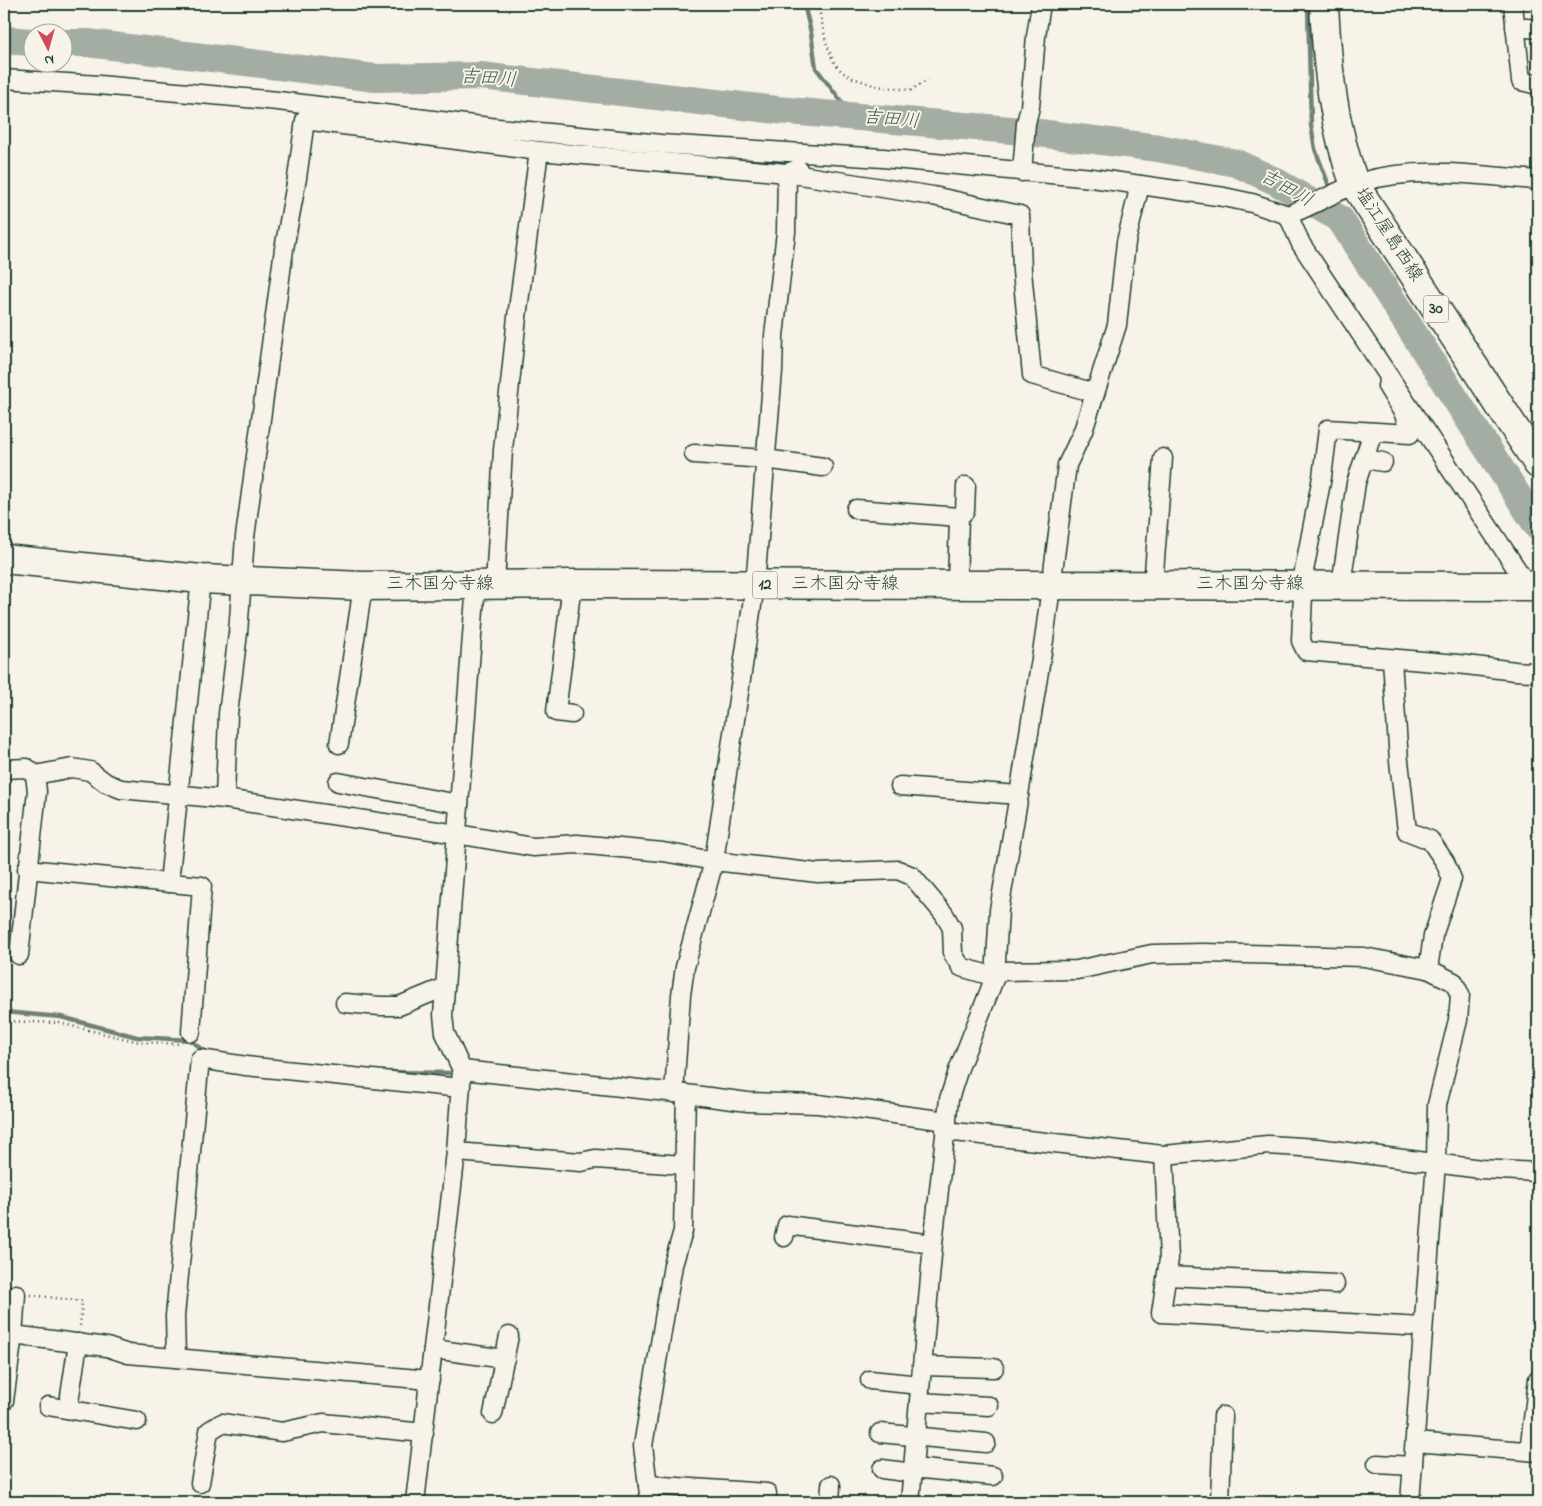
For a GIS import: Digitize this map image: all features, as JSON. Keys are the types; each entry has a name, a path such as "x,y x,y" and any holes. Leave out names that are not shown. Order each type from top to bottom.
{"main road":[{"name":"塩江屋島西線","path":"1324,4 1332,94 1349,168 1350,187 1538,464"},
{"name":"三木国分寺線","path":"4,559 201,579 363,586 485,584 1051,584 1341,585 1534,590"}],"street":[{"path":"1022,166 1041,4"},
{"path":"1513,4 1521,81 1538,85"},
{"path":"1515,27 1538,29"},
{"path":"4,79 99,85 278,101 498,128 661,144 1022,166 1224,197 1292,213 1350,187 1386,177 1417,173 1538,180"},
{"path":"225,799 228,714 243,581 245,537 284,249 305,120 539,151 787,173 933,196 1020,215 1022,271 1032,375 1095,393"},
{"path":"415,1502 456,1152 461,1088 462,1070 445,1033 442,1015 459,804 503,450 517,316 539,151"},
{"path":"787,173 800,168 883,158"},
{"path":"766,1502 767,1492 649,1494 643,1446 673,1265 683,1231 684,1166 681,995 685,967 714,861 755,585 773,371 774,336 786,232 787,173"},
{"path":"910,1502 933,1244 949,1100 959,1068 995,974 999,910 1019,796 1067,465 1083,432 1116,325 1126,242 1140,185"},
{"path":"1292,213 1301,244 1534,590"},
{"path":"1390,378 1386,386 1404,414 1410,434 1328,429 1322,477 1304,571 1301,641 1306,651 1392,660 1458,664 1515,671 1532,672 1538,670"},
{"path":"1341,585 1356,483 1373,432"},
{"path":"694,454 765,459 822,467"},
{"path":"1153,585 1163,458"},
{"path":"1364,459 1384,462"},
{"path":"957,585 959,517 965,511 966,486"},
{"path":"856,509 959,517"},
{"path":"169,883 201,579"},
{"path":"572,584 556,712 572,714"},
{"path":"340,744 363,586"},
{"path":"1392,660 1399,761 1407,831 1430,840 1446,862 1452,879 1433,936 1428,970"},
{"path":"4,769 27,768 35,775 37,791 19,955"},
{"path":"35,775 72,768 90,771 106,783 121,789 225,799 533,847 577,844 663,852 714,861 818,873 898,870 912,876 944,914 952,928 953,954 961,967 995,974 1077,970 1152,954 1203,953 1364,957 1428,970 1454,982 1460,995 1458,1020 1437,1105 1436,1163 1410,1502"},
{"path":"338,782 459,804"},
{"path":"900,786 1019,796"},
{"path":"27,869 202,886 191,1032"},
{"path":"345,1003 399,1006 445,987"},
{"path":"176,1358 175,1316 200,1059 363,1079 461,1088"},
{"path":"462,1070 683,1097 748,1102 818,1104 946,1126 1164,1155 1268,1145 1317,1148 1481,1169 1538,1172"},
{"path":"456,1152 581,1162 595,1159 684,1166"},
{"path":"1164,1155 1169,1259 1161,1313 1423,1327"},
{"path":"784,1237 786,1225 933,1244"},
{"path":"1166,1276 1335,1284"},
{"path":"4,1401 13,1335 16,1294"},
{"path":"13,1335 107,1347 128,1354 430,1380"},
{"path":"493,1414 509,1336"},
{"path":"68,1409 78,1343"},
{"path":"433,1349 505,1359"},
{"path":"922,1366 994,1368"},
{"path":"1415,1442 1534,1452 1538,1379"},
{"path":"870,1380 920,1394 989,1406"},
{"path":"48,1406 137,1421"},
{"path":"1220,1502 1224,1416"},
{"path":"200,1483 209,1431 222,1423 282,1432 323,1423 424,1433"},
{"path":"880,1434 986,1443"},
{"path":"1377,1464 1413,1466"},
{"path":"882,1469 993,1476"}],"path":[{"path":"818,4 832,61 842,72 876,86 911,90 928,80"},
{"path":"4,1021 59,1023 139,1042 180,1044 200,1059"},
{"path":"16,1294 82,1301 78,1343"}],"waterway":[{"path":"804,4 811,33 816,68 853,117"},
{"path":"1308,4 1311,125 1315,149 1331,191"},
{"name":"吉田川","path":"4,40 22,41"},
{"name":"吉田川","path":"72,43 87,43 376,78 481,76 777,110 1023,131 1158,148 1236,163 1275,181 1340,219 1538,527"},
{"path":"1334,199 1340,219"},
{"path":"4,1012 61,1017 137,1037 190,1040 208,1053"},
{"path":"389,1072 451,1073"}]}
